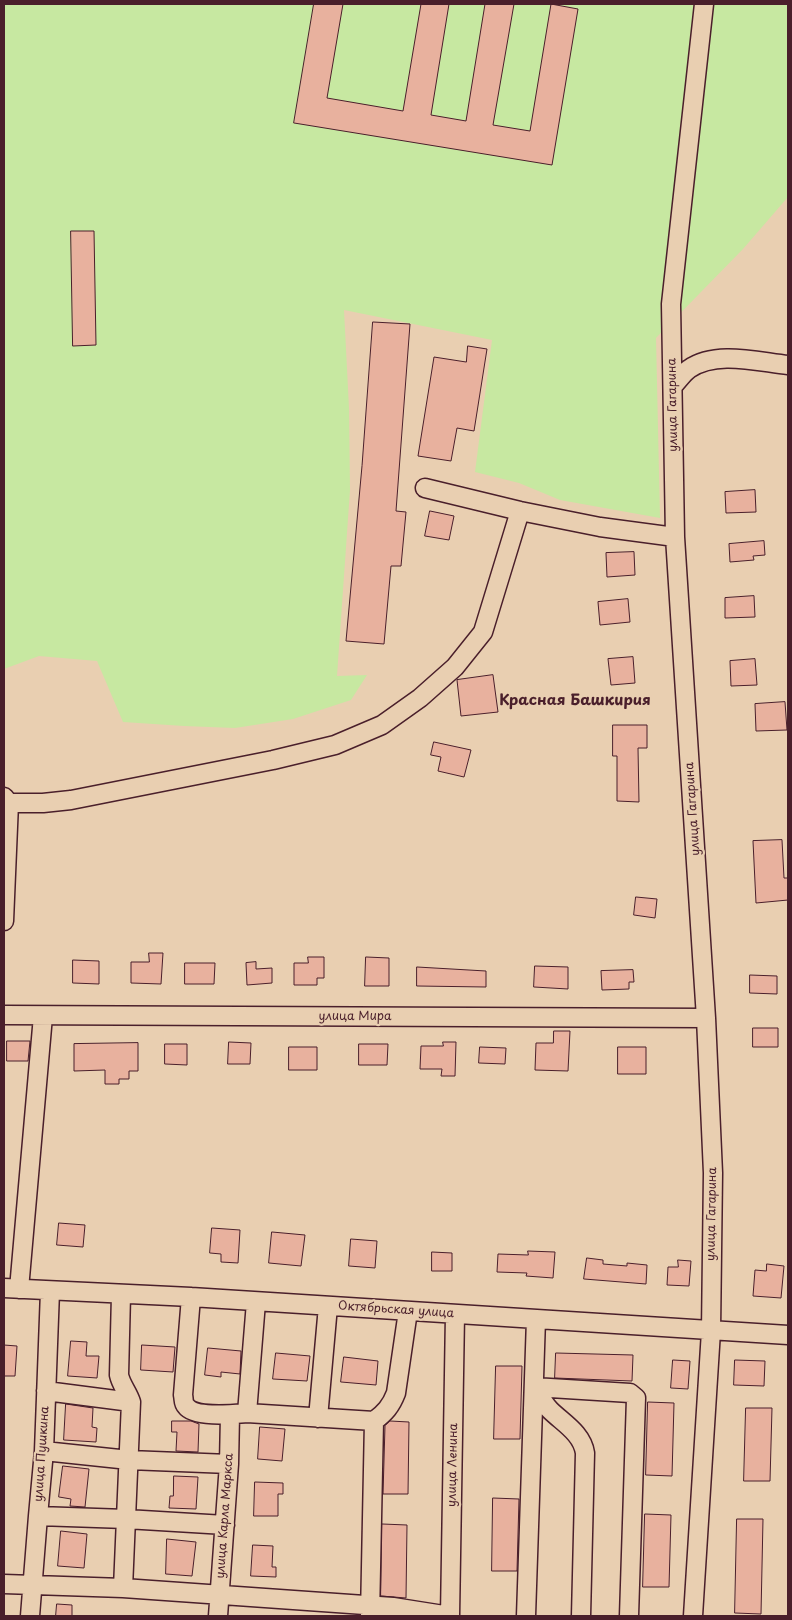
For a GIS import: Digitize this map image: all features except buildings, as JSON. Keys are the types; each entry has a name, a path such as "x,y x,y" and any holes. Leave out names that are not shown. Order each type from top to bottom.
{"street":[{"name":"улица Гагарина","path":"693,1616 711,1330 713,1173 706,1018 675,537 671,304 704,4"},
{"path":"673,386 689,369 705,362 723,359 788,365"},
{"path":"425,488 520,511 600,527 675,537"},
{"path":"4,921 6,800 43,804 71,800 273,760 335,745 382,725 420,698 454,667 484,632 520,511"},
{"name":"улица Мира","path":"4,1016 706,1018"},
{"path":"11,1288 43,1016"},
{"name":"Октябрьская улица","path":"11,1288 190,1297 788,1335"},
{"name":"улица Пушкина","path":"30,1616 44,1451 50,1291"},
{"path":"121,1295 119,1375 131,1402 123,1588"},
{"path":"190,1297 184,1402 185,1406 194,1412 374,1421 392,1405 396,1393 408,1311"},
{"name":"улица Карла Маркса","path":"218,1616 229,1464 256,1302"},
{"path":"318,1418 328,1306"},
{"name":"улица Ленина","path":"450,1616 455,1314"},
{"path":"526,1616 536,1319"},
{"path":"534,1387 550,1410 584,1444 581,1616"},
{"path":"534,1387 630,1392 636,1398 629,1616"},
{"path":"46,1391 131,1402"},
{"path":"371,1611 374,1421"},
{"path":"44,1451 129,1460 229,1464"},
{"path":"38,1516 225,1525"},
{"path":"4,1584 123,1588 219,1595 371,1611 393,1607 450,1616"}],"green space":[{"path":"4,4 788,4 788,197 743,249 656,338 660,518 560,500 519,483 475,472 492,340 344,310 349,408 350,490 337,676 367,675 351,700 293,719 235,728 123,722 97,661 39,656 4,669"}],"district":[{"name":"Красная Башкирия","path":"575,701"}]}
